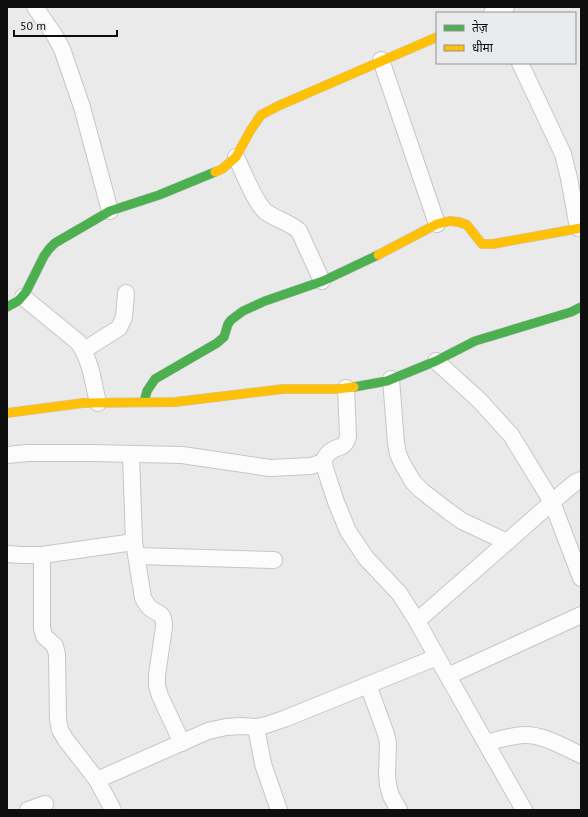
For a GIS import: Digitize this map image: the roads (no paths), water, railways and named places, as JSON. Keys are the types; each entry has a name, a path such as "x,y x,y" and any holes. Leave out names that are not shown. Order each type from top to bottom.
{"street":[{"path":"35,7 62,49 82,107 110,211"},
{"path":"7,307 23,297 44,256 55,243 110,211 159,195 222,169 236,157 250,131 261,115 381,60 436,37"},
{"path":"381,60 437,224"},
{"path":"144,402 147,391 155,379 223,338 228,324 232,319 257,305 322,281 380,254 437,224 446,221 461,222 470,228 482,244 493,244 580,228 563,154 520,64"},
{"path":"236,157 259,204 265,211 295,227 299,231 322,281"},
{"path":"84,350 119,328 124,318 126,293"},
{"path":"23,297 78,342 84,350 89,362 98,403"},
{"path":"7,413 83,403 175,402 261,390 337,389 360,386 391,379 436,361 475,341 493,334 571,312 581,307"},
{"path":"436,361 479,400 511,435 552,502 581,578"},
{"path":"391,379 398,454 413,482 422,491 462,520 507,542"},
{"path":"346,388 347,442 343,447 330,451 323,462 336,502 348,532 366,558 399,593 417,621 524,810"},
{"path":"7,455 27,453 182,455 270,468 310,466 323,462"},
{"path":"131,454 135,549 143,598 147,605 160,613 164,620 156,686 182,743"},
{"path":"417,621 552,502 576,482 581,480"},
{"path":"7,554 42,555 135,549 274,560"},
{"path":"42,555 42,628 44,636 54,646 57,655 58,720 60,730 97,780 113,810"},
{"path":"448,676 581,616"},
{"path":"97,780 208,731 226,727 242,726 256,728 266,725 437,657"},
{"path":"368,685 386,734 388,743 388,785 391,796 399,810"},
{"path":"256,728 263,764 279,810"},
{"path":"486,743 526,735 542,738 581,754"},
{"path":"28,810 45,804"}]}
